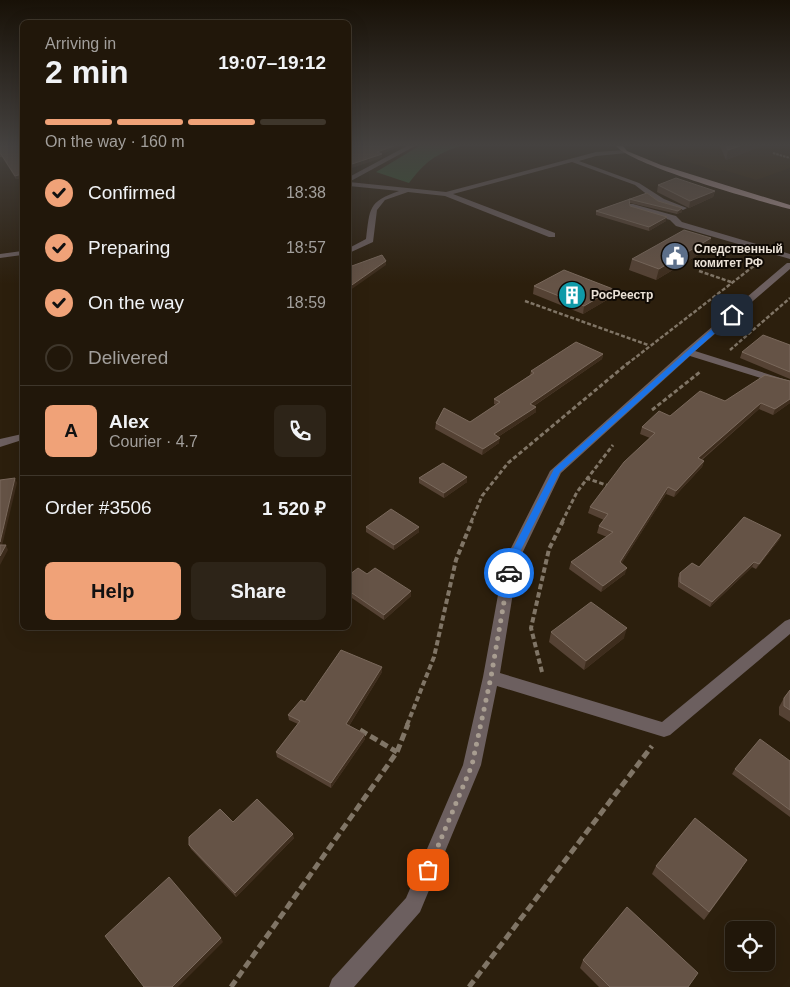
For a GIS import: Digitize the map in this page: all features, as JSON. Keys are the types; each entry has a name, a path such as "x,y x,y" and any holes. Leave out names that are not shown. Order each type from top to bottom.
{"main road":[{"path":"742,192 790,207"}],"street":[{"path":"351,249 370,240 373,210 384,199 402,192"},
{"path":"427,192 446,194 552,235"},
{"path":"446,194 454,192"},
{"path":"648,192 661,201 683,208"},
{"path":"633,206 673,218 679,224 790,257"},
{"path":"0,256 20,253"},
{"path":"340,987 413,905 472,765 491,677 511,562 556,471 688,352 790,265"},
{"path":"688,352 790,384"},
{"path":"0,443 20,438"},
{"path":"491,677 664,730 790,625"}],"path":[{"path":"231,987 397,752 434,657 456,560 482,496 508,463 649,346 772,252"},
{"path":"699,271 732,282"},
{"path":"645,416 740,343 790,298"},
{"path":"525,301 649,346"},
{"path":"548,694 531,628 549,549 586,478 616,441"},
{"path":"586,478 612,487"},
{"path":"360,730 397,752"},
{"path":"469,987 664,730"}],"building":[{"path":"672,192 712,192 690,201"},
{"path":"647,193 658,201 682,208 678,211 630,199"},
{"path":"629,199 630,206 667,217 649,227 596,211"},
{"path":"684,230 711,238 659,269 632,259"},
{"path":"382,255 386,261 351,286 351,266"},
{"path":"564,270 613,289 584,306 534,286"},
{"path":"763,335 790,345 790,372 742,352"},
{"path":"576,342 603,354 530,404 536,407 494,434 500,438 483,449 436,423 444,408 470,422 500,402 494,399 534,373 531,371"},
{"path":"765,375 790,381 790,399 775,409 761,403 698,458 704,461 676,491 668,487 620,562 627,568 603,586 571,562 613,532 599,526 608,514 590,507 624,462 655,433 642,427 659,411 670,416 700,391 725,401"},
{"path":"443,463 467,477 444,493 419,478"},
{"path":"15,478 0,542 0,480"},
{"path":"391,509 419,527 394,545 366,527"},
{"path":"744,517 781,535 759,564 754,562 712,602 680,582 680,573 692,563 699,567"},
{"path":"0,545 6,545 0,556"},
{"path":"358,568 367,574 375,568 411,591 384,615 351,592 351,573"},
{"path":"591,602 627,628 586,661 551,632"},
{"path":"341,650 382,667 346,724 365,734 331,783 276,752 300,721 288,715 301,700 305,702"},
{"path":"790,690 790,710 784,706 784,698"},
{"path":"760,739 790,761 790,810 735,769"},
{"path":"257,799 293,834 235,893 189,845 189,837 220,809 233,822"},
{"path":"695,818 747,860 709,912 656,866"},
{"path":"169,877 221,938 172,987 144,987 105,936"},
{"path":"627,907 698,973 688,987 610,987 583,960"}],"way so far":[{"path":"428,870 472,765 491,677 509,573"}],"place":[{"name":"Следственный комитет РФ","path":"675,256"},
{"name":"РосРеестр","path":"572,295"}],"route":[{"path":"509,573 511,562 556,471 732,315"}]}
